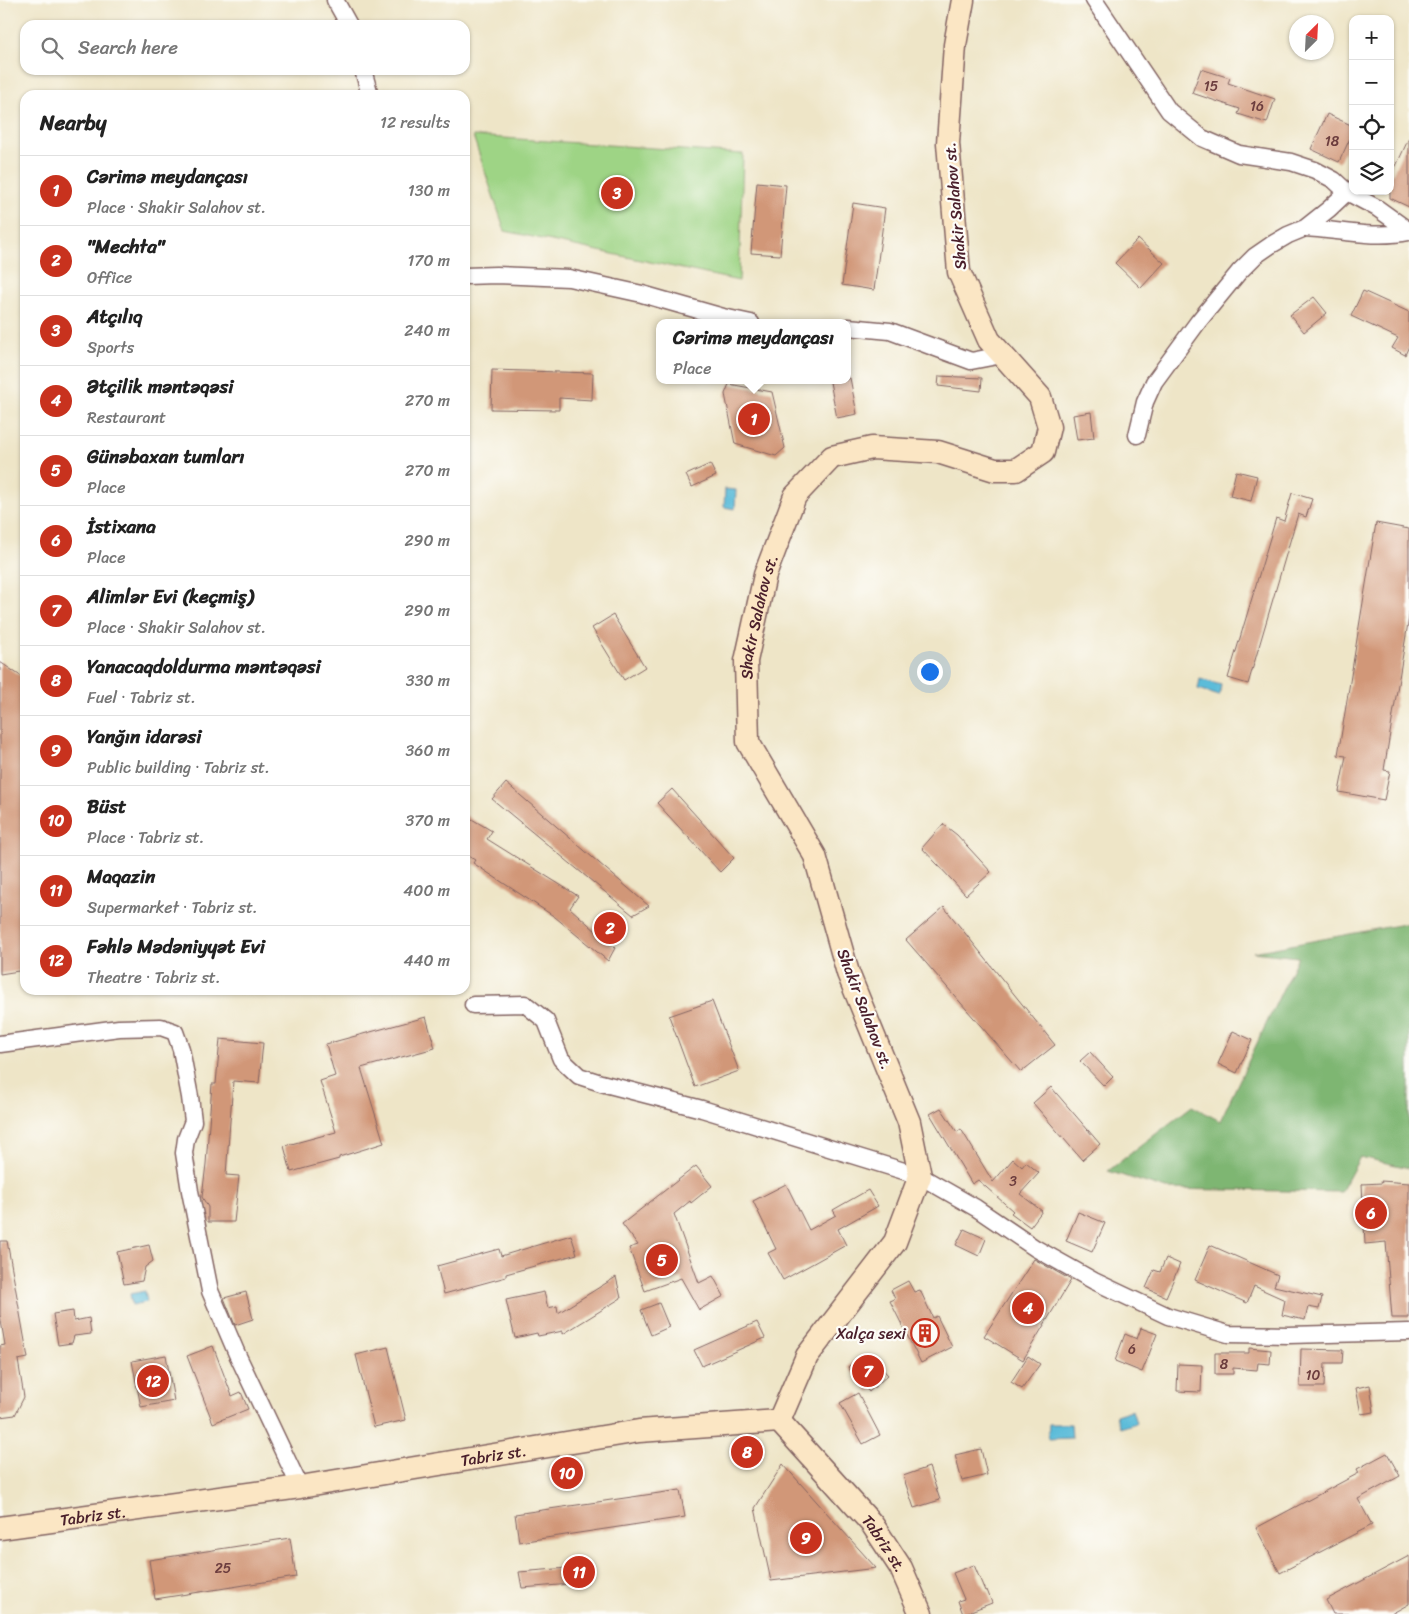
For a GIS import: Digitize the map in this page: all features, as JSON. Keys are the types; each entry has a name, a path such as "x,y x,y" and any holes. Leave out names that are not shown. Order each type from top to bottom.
{"street":[{"path":"335,0 346,20"},
{"name":"Shakir Salahov st.","path":"920,1176 909,1122 848,973 815,856 748,742 746,661 765,575 795,496 832,457 872,448 938,452 995,470 1016,470 1043,452 1049,427 1040,397 989,340 959,272 948,143 955,45 963,0"},
{"path":"1094,0 1169,111 1202,138 1239,154 1291,162 1314,170 1334,180 1347,192 1377,208 1409,231"},
{"path":"364,75 369,90"},
{"path":"1137,435 1145,402 1154,382 1209,308 1239,272 1255,256 1288,235 1305,228 1330,209 1347,192"},
{"path":"1305,228 1325,229 1352,234 1382,235 1409,231"},
{"path":"470,276 569,278 642,294 732,319"},
{"path":"851,327 890,331 971,362 1002,355"},
{"path":"474,1005 525,1004 546,1021 561,1058 580,1076 600,1084 702,1109 920,1176 976,1208 1052,1258 1094,1281 1168,1316 1228,1334 1288,1335 1409,1332"},
{"path":"0,1044 119,1028 161,1027 175,1032 182,1049 193,1121 186,1138 184,1153 210,1291 237,1354 300,1487"},
{"path":"779,1421 807,1356 895,1242 920,1176"},
{"name":"Tabriz st.","path":"0,1528 300,1487 639,1431 779,1421 872,1524 901,1568 922,1614"}],"green space":[{"path":"473,136 743,154 739,281 505,231"},
{"path":"1409,923 1409,1168 1360,1157 1341,1192 1166,1189 1108,1171 1192,1106 1220,1121 1298,957 1253,952"}],"water":[{"path":"725,489 736,490 735,509 724,507"},
{"path":"1200,679 1221,685 1219,696 1198,689"},
{"path":"145,1291 147,1302 132,1305 130,1294"},
{"path":"1132,1410 1136,1423 1120,1428 1116,1415"},
{"path":"1049,1424 1071,1424 1072,1438 1048,1439"}],"building":[{"path":"1201,69 1230,78 1228,83 1275,99 1267,123 1238,114 1240,109 1192,93"},
{"path":"1327,114 1349,124 1349,141 1339,162 1311,149"},
{"path":"1409,138 1409,207 1390,198 1390,195 1394,195 1394,170"},
{"path":"757,182 786,185 780,255 751,253"},
{"path":"853,203 885,208 874,290 842,285"},
{"path":"1138,239 1164,263 1141,288 1115,263"},
{"path":"1363,291 1409,312 1409,346 1405,355 1392,348 1398,338 1351,316"},
{"path":"1314,297 1327,313 1304,332 1290,315"},
{"path":"492,370 593,373 592,400 559,398 559,410 491,409"},
{"path":"939,376 982,378 981,391 938,386"},
{"path":"851,383 857,414 837,418 830,384"},
{"path":"729,384 772,392 785,448 776,456 735,444 725,394"},
{"path":"1091,412 1094,438 1077,440 1073,415"},
{"path":"710,464 716,476 692,487 686,475"},
{"path":"1236,471 1257,476 1251,501 1230,496"},
{"path":"1292,493 1312,499 1306,517 1298,514 1248,684 1228,678 1276,518 1284,521"},
{"path":"1376,523 1409,529 1409,617 1384,770 1390,771 1384,800 1339,792 1346,756 1338,755"},
{"path":"613,615 645,667 624,680 592,628"},
{"path":"0,662 20,676 20,971 0,974"},
{"path":"506,783 649,906 633,915 492,799"},
{"path":"672,789 734,858 720,872 657,803"},
{"path":"470,818 492,831 487,839 578,896 570,908 615,948 608,961 555,917 473,863 475,860 470,857"},
{"path":"943,824 957,835 991,872 966,895 922,848"},
{"path":"944,907 1055,1045 1021,1072 906,940"},
{"path":"712,1001 739,1071 695,1087 669,1016"},
{"path":"426,1017 435,1048 361,1068 384,1143 339,1157 339,1159 291,1172 284,1146 336,1132 320,1081 335,1076 326,1044"},
{"path":"1233,1031 1252,1040 1237,1073 1218,1064"},
{"path":"220,1039 263,1043 259,1083 233,1081 226,1175 239,1176 234,1222 208,1222 208,1207 202,1197 212,1084 216,1084"},
{"path":"1090,1052 1113,1077 1104,1086 1080,1061"},
{"path":"1051,1087 1100,1144 1082,1160 1033,1103"},
{"path":"941,1108 957,1132 961,1129 993,1182 1013,1159 1022,1167 1026,1162 1039,1173 1020,1194 1042,1211 1030,1227 1011,1213 1013,1211 978,1180 972,1184 930,1114"},
{"path":"696,1166 712,1186 674,1214 699,1283 713,1276 724,1296 699,1310 681,1278 645,1291 629,1248 638,1245 622,1224"},
{"path":"1381,1181 1409,1183 1409,1318 1392,1318 1386,1242 1365,1244 1362,1184 1382,1183"},
{"path":"786,1184 809,1230 836,1215 833,1210 868,1190 878,1206 838,1229 846,1245 783,1280 768,1253 776,1249 753,1201"},
{"path":"1078,1212 1105,1223 1092,1252 1066,1241"},
{"path":"964,1229 986,1239 979,1256 956,1245"},
{"path":"571,1235 577,1254 506,1274 506,1277 444,1294 437,1266 499,1249 501,1256"},
{"path":"0,1241 7,1241 28,1358 18,1360 24,1397 15,1415 0,1417 0,1346 5,1345 0,1315"},
{"path":"149,1245 153,1261 145,1267 142,1281 124,1284 117,1252"},
{"path":"1210,1245 1278,1275 1274,1286 1322,1297 1319,1309 1308,1307 1305,1320 1282,1315 1285,1300 1254,1286 1247,1303 1195,1280"},
{"path":"1166,1258 1180,1264 1166,1297 1146,1288 1154,1270 1160,1272"},
{"path":"1034,1259 1071,1280 1023,1360 984,1336"},
{"path":"616,1277 621,1298 563,1334 563,1331 538,1336 537,1333 515,1338 506,1300 544,1292 548,1308 557,1306 558,1313"},
{"name":"Xalça sexi","path":"908,1281 914,1292 920,1290 933,1318 937,1316 952,1347 921,1363 890,1301 895,1299 891,1290"},
{"path":"246,1292 253,1319 235,1325 224,1298"},
{"path":"659,1303 669,1327 651,1335 641,1310"},
{"path":"73,1311 74,1321 89,1318 91,1334 74,1336 72,1343 58,1345 53,1314"},
{"path":"757,1322 765,1338 702,1366 694,1350"},
{"path":"1141,1328 1157,1334 1142,1372 1115,1361 1125,1334 1137,1339"},
{"path":"213,1346 232,1396 241,1392 248,1409 213,1423 187,1356"},
{"path":"388,1347 406,1420 374,1427 356,1355"},
{"path":"1249,1348 1271,1350 1270,1364 1258,1363 1257,1370 1233,1368 1233,1374 1215,1374 1215,1353 1249,1353"},
{"path":"1301,1349 1343,1350 1342,1363 1325,1363 1324,1387 1300,1387"},
{"path":"166,1355 174,1401 141,1407 132,1361"},
{"path":"1028,1356 1040,1364 1022,1389 1011,1382"},
{"path":"860,1357 869,1366 875,1361 888,1375 869,1392 848,1367"},
{"path":"1178,1364 1202,1365 1201,1392 1177,1391"},
{"path":"1370,1385 1374,1412 1361,1414 1356,1388"},
{"path":"858,1393 880,1435 863,1444 840,1403"},
{"path":"981,1449 987,1475 962,1481 955,1455"},
{"path":"1387,1453 1400,1476 1358,1499 1372,1525 1280,1573 1256,1528 1359,1473 1357,1469"},
{"path":"783,1464 876,1568 771,1581 755,1508"},
{"path":"929,1467 940,1500 914,1508 903,1476"},
{"path":"680,1490 685,1517 519,1542 515,1514"},
{"path":"290,1538 296,1577 155,1599 149,1560"},
{"path":"1409,1556 1409,1604 1391,1614 1333,1614 1326,1600"},
{"path":"974,1565 992,1603 963,1614 958,1601 964,1599 953,1573"},
{"path":"568,1568 571,1584 522,1588 519,1572"}],"place":[{"name":"Atçılıq","path":"617,193"},
{"name":"Cərimə meydançası","path":"754,419"},
{"name":"\"Mechta\"","path":"610,928"},
{"name":"İstixana","path":"1371,1213"},
{"name":"Günəbaxan tumları","path":"662,1260"},
{"name":"Ətçilik məntəqəsi","path":"1028,1308"},
{"name":"Xalça sexi","path":"925,1333"},
{"name":"Alimlər Evi (keçmiş)","path":"868,1371"},
{"name":"Fəhlə Mədəniyyət Evi","path":"153,1381"},
{"name":"Yanacaqdoldurma məntəqəsi","path":"747,1452"},
{"name":"Büst","path":"567,1473"},
{"name":"Yanğın idarəsi","path":"806,1538"},
{"name":"Maqazin","path":"579,1572"}]}
